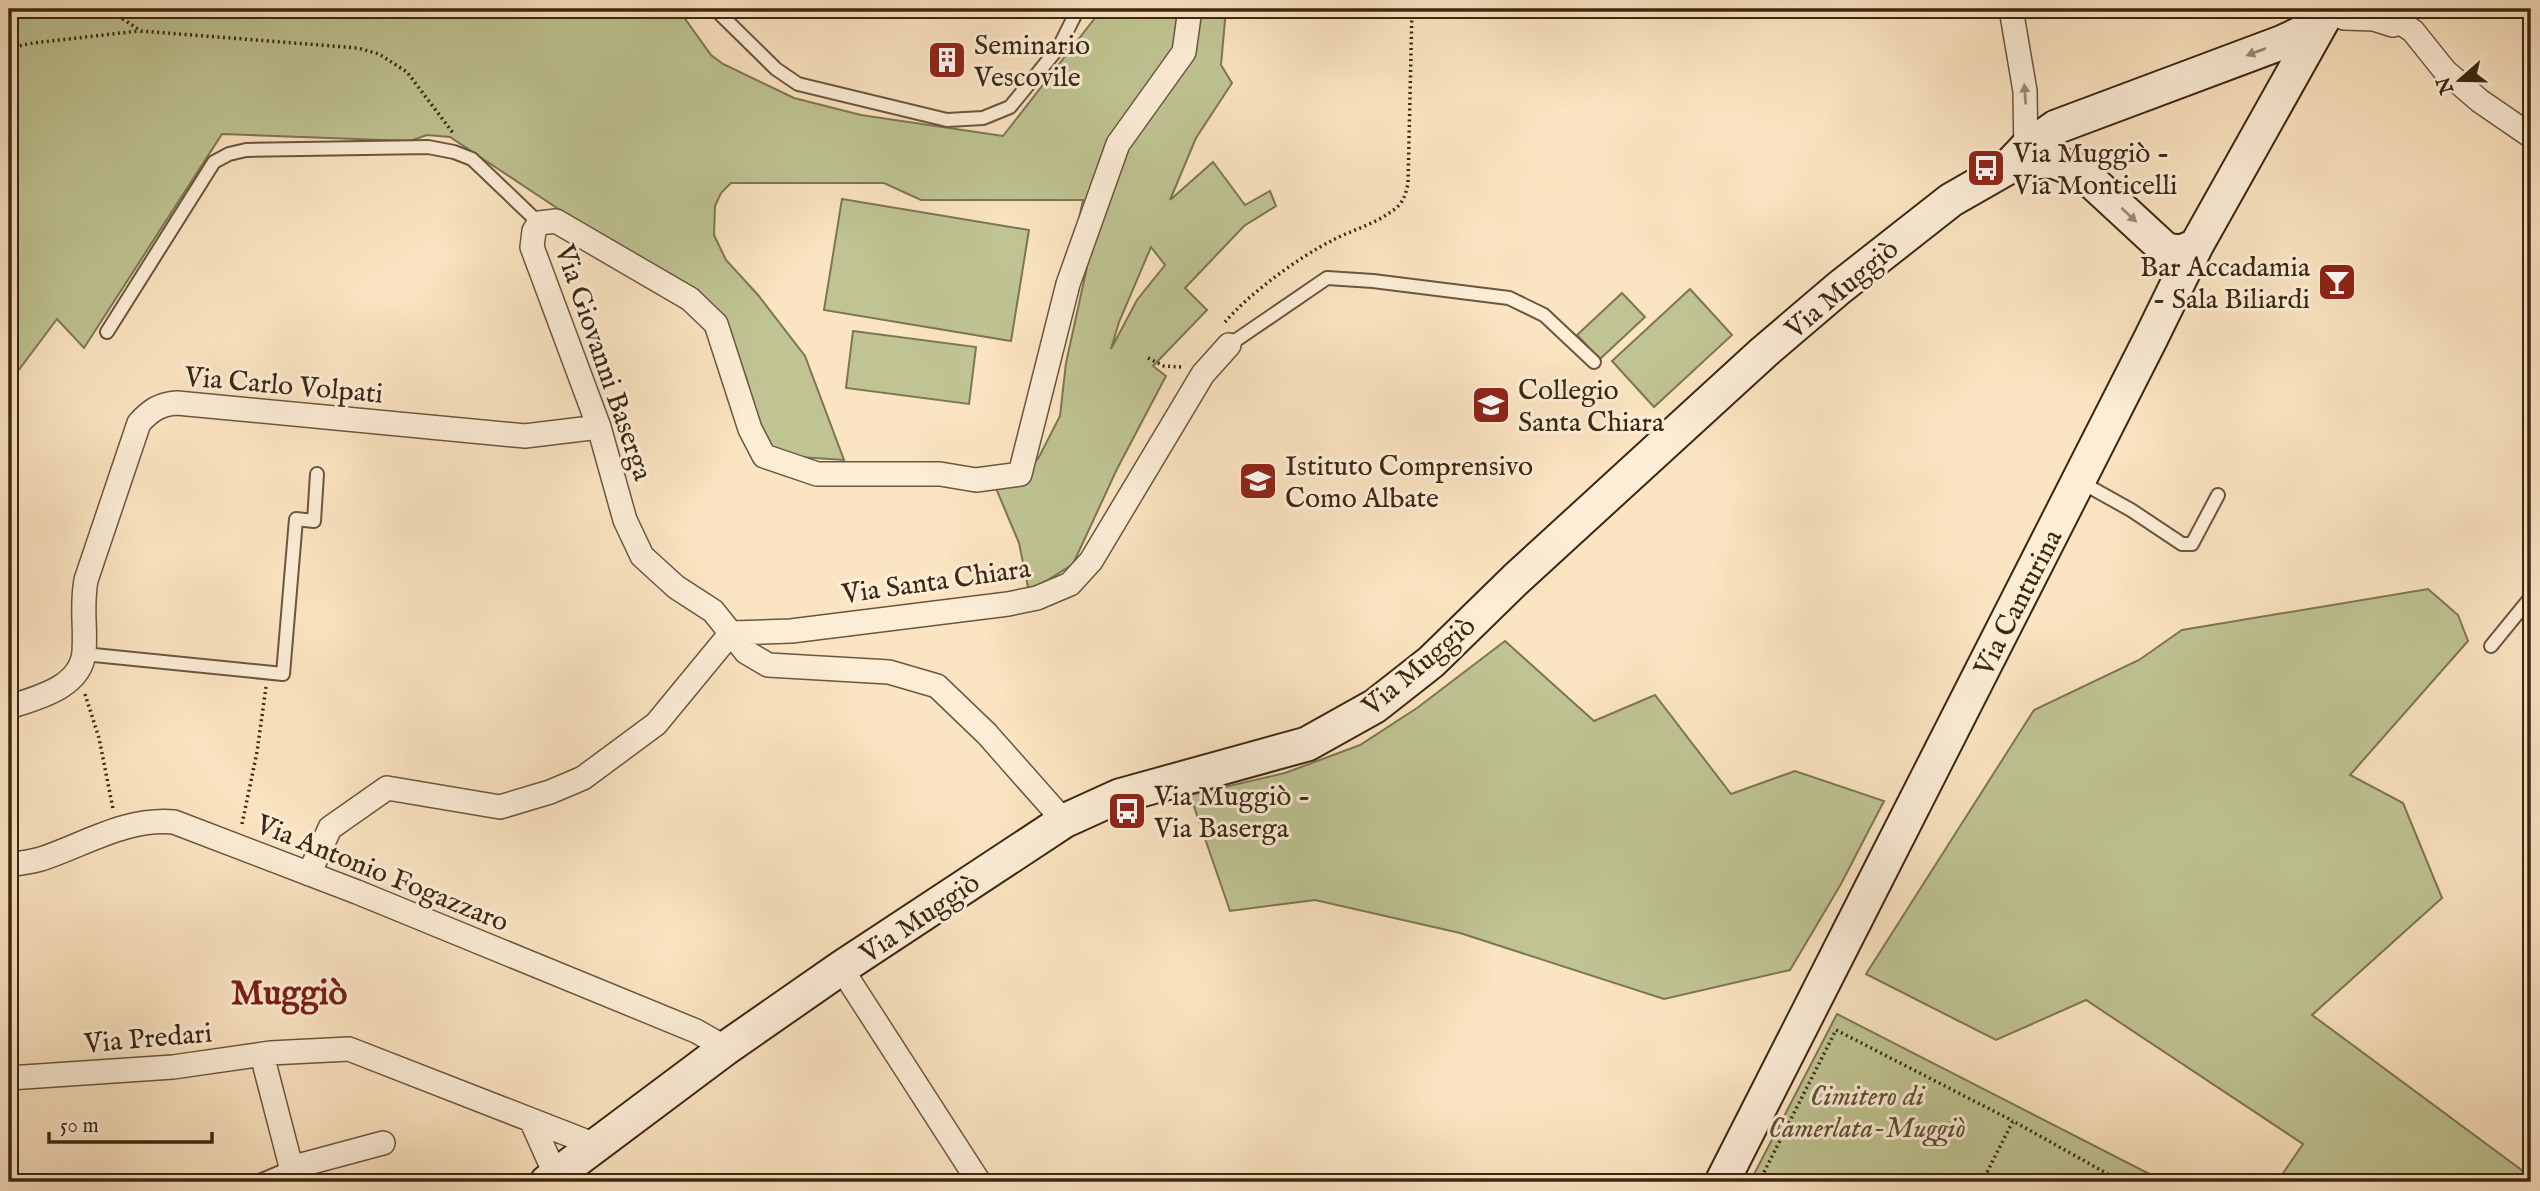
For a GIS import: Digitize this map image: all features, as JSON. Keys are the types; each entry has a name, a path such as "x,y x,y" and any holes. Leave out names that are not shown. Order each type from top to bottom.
{"street":[{"name":"Via Giovanni Baserga","path":"1063,821 987,734 937,686 889,672 768,665 746,652 713,611 676,587 642,556 625,520 599,427 532,247 534,230 539,223 556,221 691,299 716,324 750,429 764,456 817,474 940,474 976,480 1020,474 1068,285 1118,144 1184,52 1190,9"},
{"path":"2011,9 2025,91 2020,159 2053,161 2078,171 2162,246 2174,252 2190,250 2196,246"},
{"path":"2331,17 2365,9"},
{"path":"2375,9 2392,16 2413,31 2445,71 2480,101 2531,136"},
{"path":"2404,9 2413,31"},
{"path":"2331,17 2374,19 2413,31"},
{"name":"Via Muggiò","path":"551,1179 726,1048 841,968 1063,821 1119,796 1307,744 1375,706 1431,662 1516,579 1764,352 1839,288 1951,200 2020,159 2056,127 2283,42 2331,17"},
{"name":"Via Canturina","path":"1722,1182 2196,246 2331,17"},
{"path":"2162,246 2173,292"},
{"name":"Via Santa Chiara","path":"731,633 791,631 1008,604 1037,598 1070,584 1091,561 1223,337"},
{"name":"Via Carlo Volpati","path":"81,662 81,603 86,580 139,422 151,410 164,404 191,404 525,436 599,427"},
{"path":"309,874 330,828 387,788 500,807 550,792 583,778 656,724 731,633"},
{"path":"9,707 49,694 71,679 81,662"},
{"name":"Via Antonio Fogazzaro","path":"9,865 40,859 117,828 158,821 174,822 696,1031 726,1048"},
{"path":"841,968 979,1182"},
{"name":"Via Predari","path":"9,1078 173,1067 262,1055 349,1049 598,1146"},
{"path":"262,1055 292,1175 383,1143"},
{"path":"531,1120 551,1179"}],"lane":[{"path":"715,9 776,69 798,85 947,120 983,118 1010,107 1059,47 1078,9"},
{"path":"107,332 214,162 246,149 428,147 454,152 472,159 539,223"},
{"path":"1223,337 1327,278 1373,281 1509,298 1544,315 1594,362"},
{"path":"81,662 283,674 296,519 314,521 317,474"},
{"path":"2079,481 2131,510 2182,544 2192,544 2218,495"},
{"path":"2491,646 2531,597"},
{"path":"257,1182 292,1175"}],"path":[{"path":"117,9 123,19 141,31"},
{"path":"1223,337 1234,311 1295,263 1332,240 1394,211 1404,200 1408,184 1412,9"},
{"path":"9,48 141,31 358,48 379,54 407,72 472,159"},
{"path":"1148,358 1174,368 1188,366 1203,374"},
{"path":"81,662 117,828"},
{"path":"238,846 257,752 268,673"},
{"path":"1759,1182 1836,1030 2013,1121 2122,1182"},
{"path":"1982,1182 2013,1121"}],"green space":[{"path":"9,9 678,9 711,55 723,64 794,98 861,115 1003,136 1102,9 1226,9 1221,65 1232,83 1196,138 1170,200 1213,162 1245,205 1270,191 1276,206 1244,226 1185,288 1207,310 1153,366 1166,376 1117,469 1073,564 1029,592 1019,543 995,486 1030,468 1039,457 1060,416 1066,363 1087,267 1088,251 1075,238 1083,200 921,200 884,183 731,183 721,193 715,206 714,235 726,260 758,295 805,356 844,460 784,456 765,443 756,423 747,380 724,326 575,220 450,137 427,135 410,141 222,134 84,348 57,319 9,383","holes":["1151,247 1165,265 1137,300 1111,349 1119,322"]},
{"path":"842,199 1029,230 1011,341 824,310"},
{"path":"1690,289 1732,335 1654,407 1612,361"},
{"path":"1622,293 1645,317 1600,359 1577,335"},
{"path":"853,331 976,347 969,404 846,388"},
{"path":"2428,589 2458,615 2468,641 2350,775 2403,803 2442,898 2312,1015 2531,1177 2531,1182 2277,1182 2303,1144 2086,1000 1996,1040 1866,974 2034,710 2139,660 2182,630"},
{"path":"1505,641 1594,721 1655,695 1731,794 1795,771 1884,801 1841,884 1790,970 1664,999 1460,933 1315,900 1230,911 1190,795 1285,773 1360,745 1417,708"},
{"name":"Cimitero di Camerlata-Muggiò","path":"1837,1014 2165,1182 1750,1182"}],"place":[{"name":"Seminario Vescovile","path":"947,60"},
{"name":"Via Muggiò - Via Monticelli","path":"1986,168"},
{"name":"Bar Accadamia - Sala Biliardi","path":"2337,282"},
{"name":"Collegio Santa Chiara","path":"1491,405"},
{"name":"Istituto Comprensivo Como Albate","path":"1258,481"},
{"name":"Via Muggiò - Via Baserga","path":"1127,811"}],"district":[{"name":"Muggiò","path":"289,992"}]}
